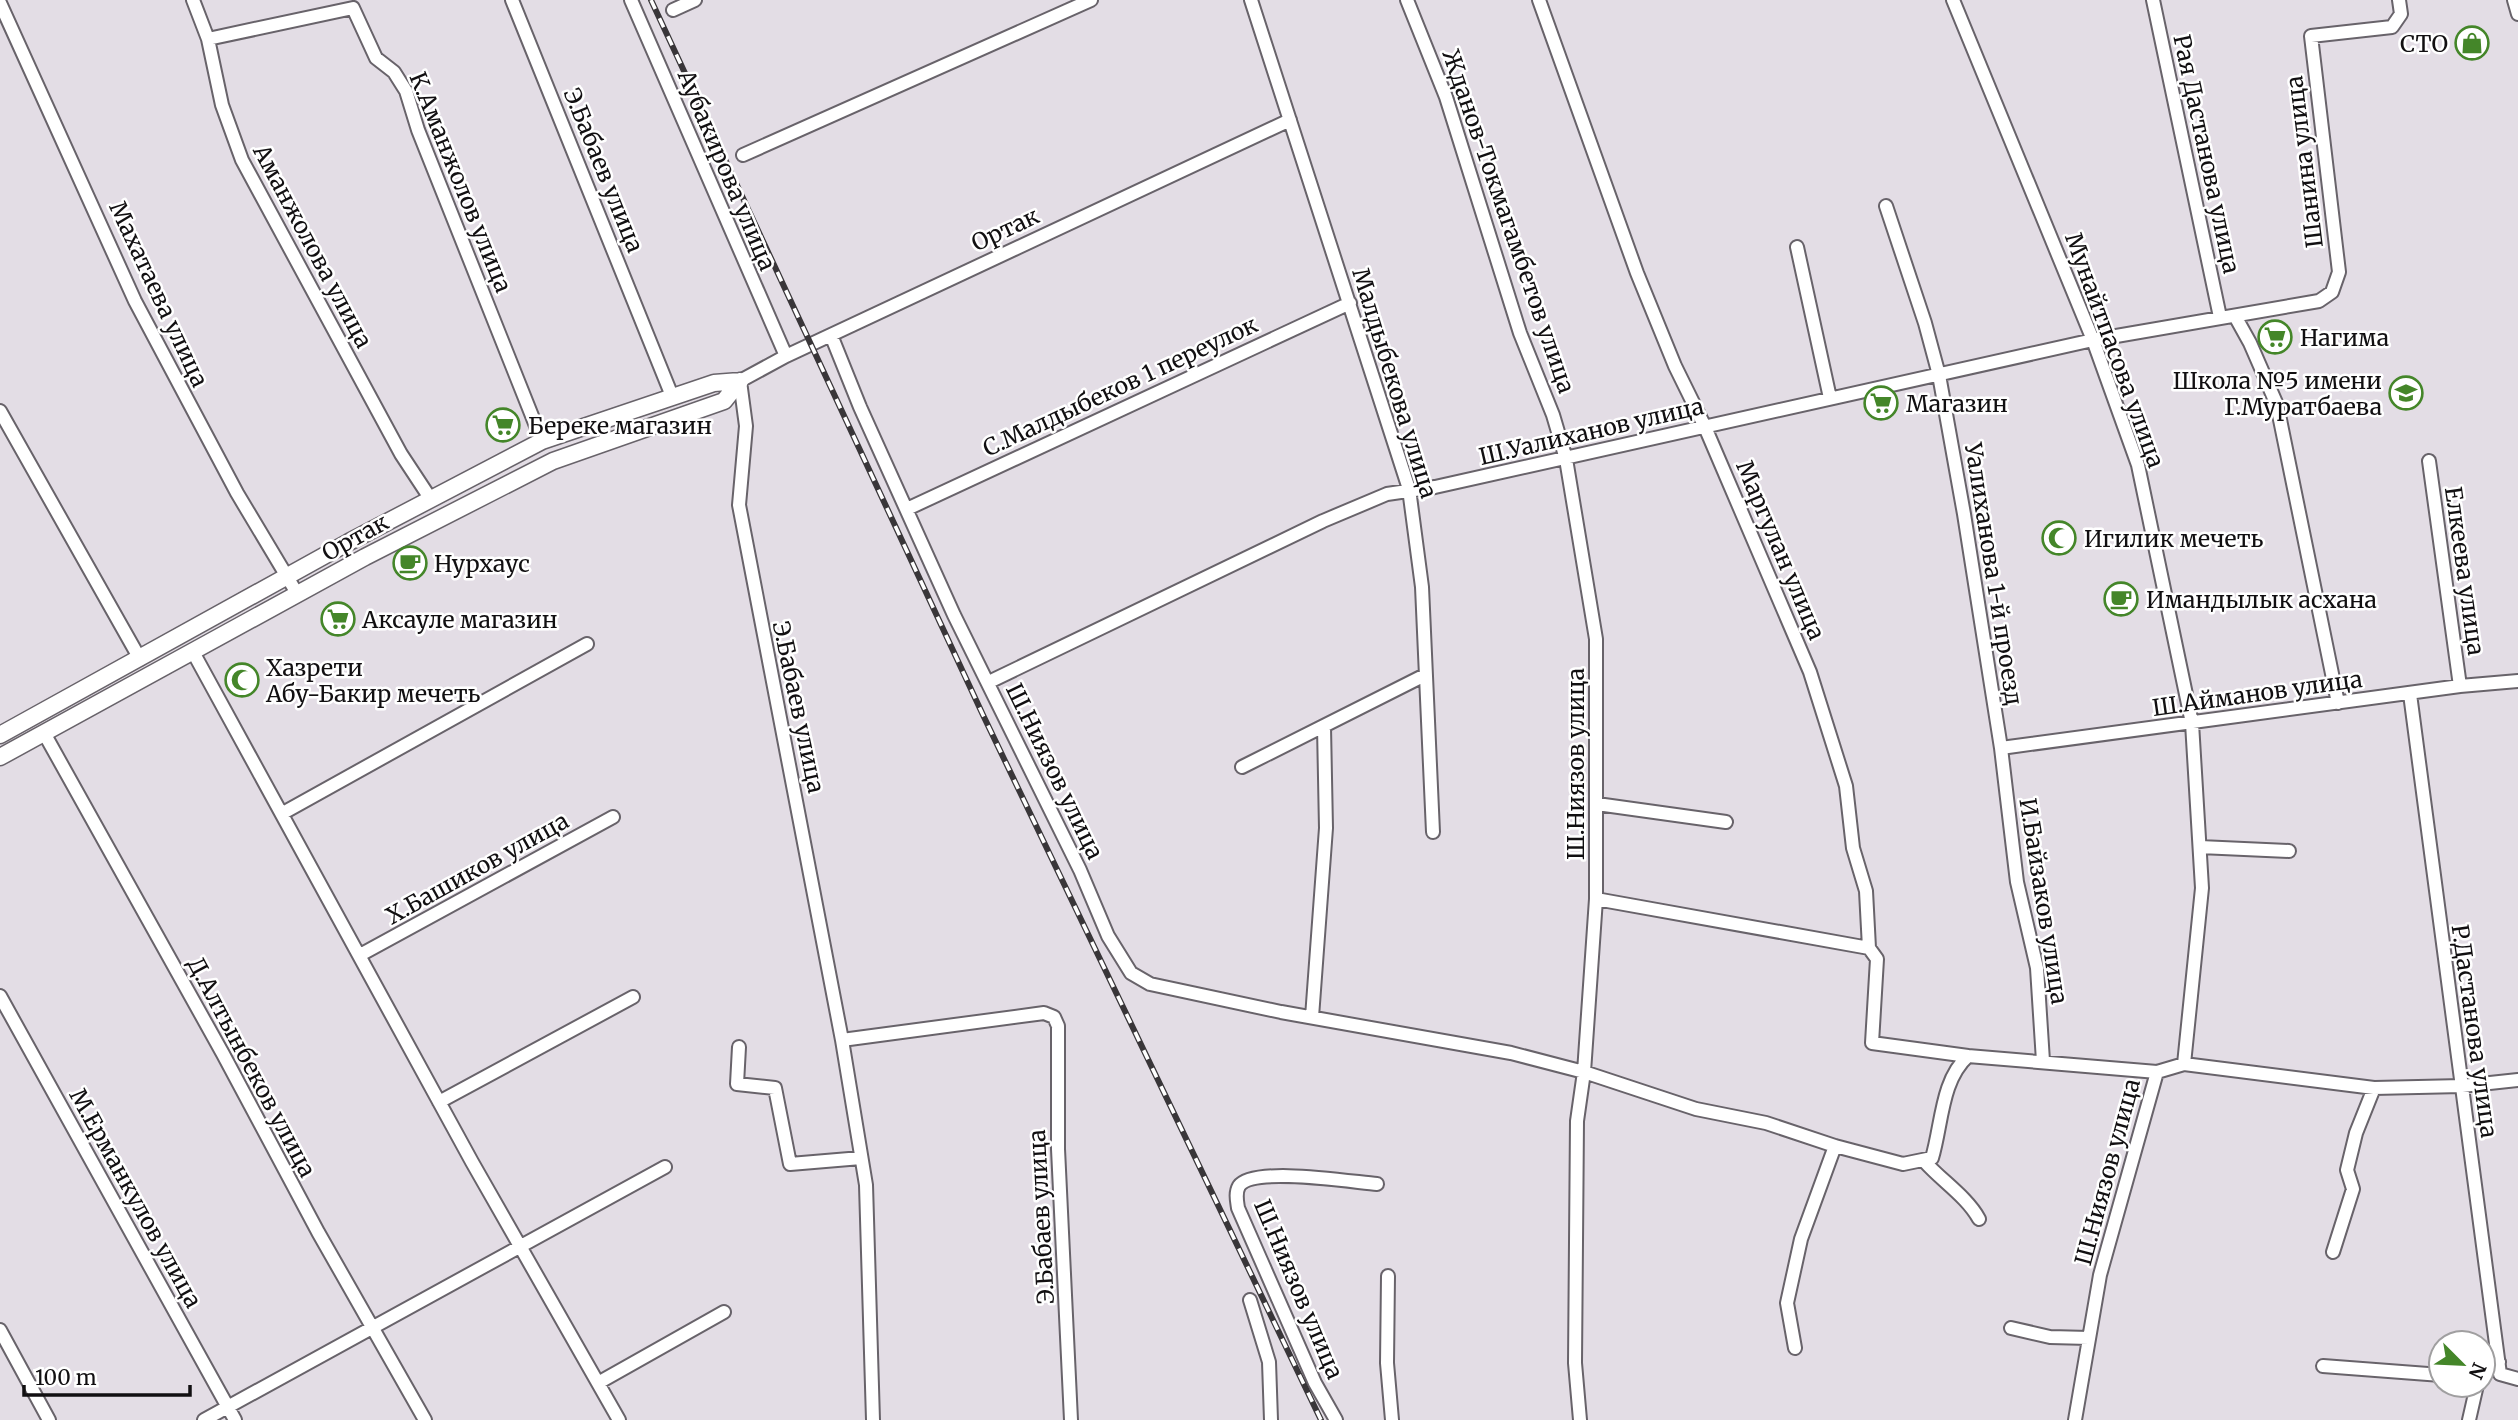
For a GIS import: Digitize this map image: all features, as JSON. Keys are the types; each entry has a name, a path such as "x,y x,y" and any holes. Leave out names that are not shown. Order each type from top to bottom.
{"street":[{"name":"Аманжолова улица","path":"193,0 208,39 222,105 242,160 401,454 430,498"},
{"name":"Э.Бабаев улица","path":"512,0 672,396"},
{"name":"Аубакирова улица","path":"631,0 786,356"},
{"path":"673,10 695,0"},
{"path":"743,155 1091,0"},
{"name":"Малдыбекова улица","path":"1251,0 1409,489 1422,587 1433,832"},
{"name":"Жданов-Токмагамбетов улица","path":"1406,0 1446,97 1520,333 1553,415 1566,459"},
{"name":"Маргулан улица","path":"1539,0 1637,273 1675,366 1705,427 1810,671 1830,727 1846,786 1853,848 1866,891 1869,948 1877,959 1872,1044 1968,1056"},
{"name":"Мунайтпасова улица","path":"1953,0 2093,340 2138,465 2192,723 2202,888 2183,1064"},
{"name":"Рая Дастанова улица","path":"2153,0 2220,317"},
{"name":"Шанина улица","path":"2235,316 2319,301 2332,292 2339,272 2311,36 2392,27 2401,14 2399,0"},
{"path":"2514,0 2518,13"},
{"name":"Махатаева улица","path":"0,3 135,301 205,435 298,595"},
{"name":"К.Аманжолов улица","path":"208,39 353,8 376,58 394,72 406,91 418,130 542,441"},
{"name":"Ортак","path":"0,757 397,540 553,461 724,401 740,381 786,356 1290,120"},
{"name":"Уалиханова 1-й проезд","path":"1886,206 1939,374 2001,748"},
{"path":"1797,247 1830,398"},
{"name":"С.Малдыбеков 1 переулок","path":"908,509 1350,303"},
{"path":"2235,316 2277,405 2338,703"},
{"name":"Ш.Уалиханов улица","path":"989,682 1323,521 1387,494 1435,487 1566,459 2093,340 2235,316"},
{"name":"Ш.Ниязов улица","path":"831,335 859,407 908,509 954,615 1080,870 1108,936 1131,973 1150,984 1311,1017 1511,1053 1584,1072 1696,1109 1766,1123 1835,1146 1903,1164 1925,1162"},
{"name":"Э.Бабаев улица","path":"740,381 746,426 739,505 842,1040 862,1158 870,1261 873,1420"},
{"name":"Ортак","path":"0,735 430,498 542,441 714,383 740,381"},
{"path":"0,411 140,659"},
{"name":"Ш.Ниязов улица","path":"1566,459 1596,639 1596,900 1584,1072 1577,1121 1575,1363 1580,1420"},
{"name":"Елкеева улица","path":"2429,461 2460,686"},
{"path":"283,813 587,644"},
{"path":"193,652 439,1102 619,1420"},
{"path":"1242,767 1425,675"},
{"name":"Ш.Айманов улица","path":"2001,748 2460,686 2518,681"},
{"name":"Р.Дастанова улица","path":"2410,694 2500,1368"},
{"path":"1311,1017 1326,828 1324,727"},
{"name":"Д.Алтынбеков улица","path":"44,733 223,1054 318,1232 374,1326 425,1420"},
{"name":"И.Байзаков улица","path":"2001,748 2017,882 2037,968 2043,1061"},
{"path":"1597,804 1726,822"},
{"name":"Х.Башиков улица","path":"360,955 613,817"},
{"path":"2200,847 2289,851"},
{"path":"1596,900 1869,948"},
{"name":"М.Ерманкулов улица","path":"0,996 235,1420"},
{"path":"439,1102 633,997"},
{"name":"Э.Бабаев улица","path":"842,1040 1044,1013 1054,1017 1058,1026 1058,1149 1071,1420"},
{"path":"739,1047 737,1084 775,1088 790,1164 862,1158"},
{"path":"1968,1056 1957,1066 1948,1085 1938,1139 1932,1157 1925,1162 1944,1184 1973,1207 1979,1219"},
{"name":"Ш.Ниязов улица","path":"1968,1056 2157,1072 2100,1275 2075,1420"},
{"path":"2157,1072 2183,1064 2374,1088 2462,1086 2518,1080"},
{"path":"2333,1252 2353,1189 2347,1170 2356,1133 2374,1088"},
{"path":"1795,1348 1787,1303 1801,1239 1835,1146"},
{"path":"204,1420 462,1276 520,1248 665,1167"},
{"name":"Ш.Ниязов улица","path":"1336,1420 1288,1324 1238,1208 1236,1195 1239,1186 1250,1177 1276,1176 1377,1184"},
{"path":"1388,1276 1387,1363 1392,1420"},
{"path":"1250,1300 1269,1362 1271,1420"},
{"path":"598,1383 724,1312"},
{"path":"2011,1328 2050,1337 2089,1338"},
{"path":"0,1330 49,1420"},
{"path":"2323,1366 2427,1374"},
{"path":"2497,1368 2518,1379"},
{"path":"2469,1420 2474,1399"}],"railway":[{"path":"651,0 983,715 1321,1420"}],"place":[{"name":"СТО","path":"2472,43"},
{"name":"Нагима","path":"2275,337"},
{"name":"Школа №5 имени Г.Муратбаева","path":"2406,393"},
{"name":"Магазин","path":"1881,403"},
{"name":"Береке магазин","path":"503,425"},
{"name":"Игилик мечеть","path":"2059,538"},
{"name":"Нурхаус","path":"410,563"},
{"name":"Имандылык асхана","path":"2121,599"},
{"name":"Аксауле магазин","path":"338,619"},
{"name":"Хазрети Абу-Бакир мечеть","path":"242,680"}]}
